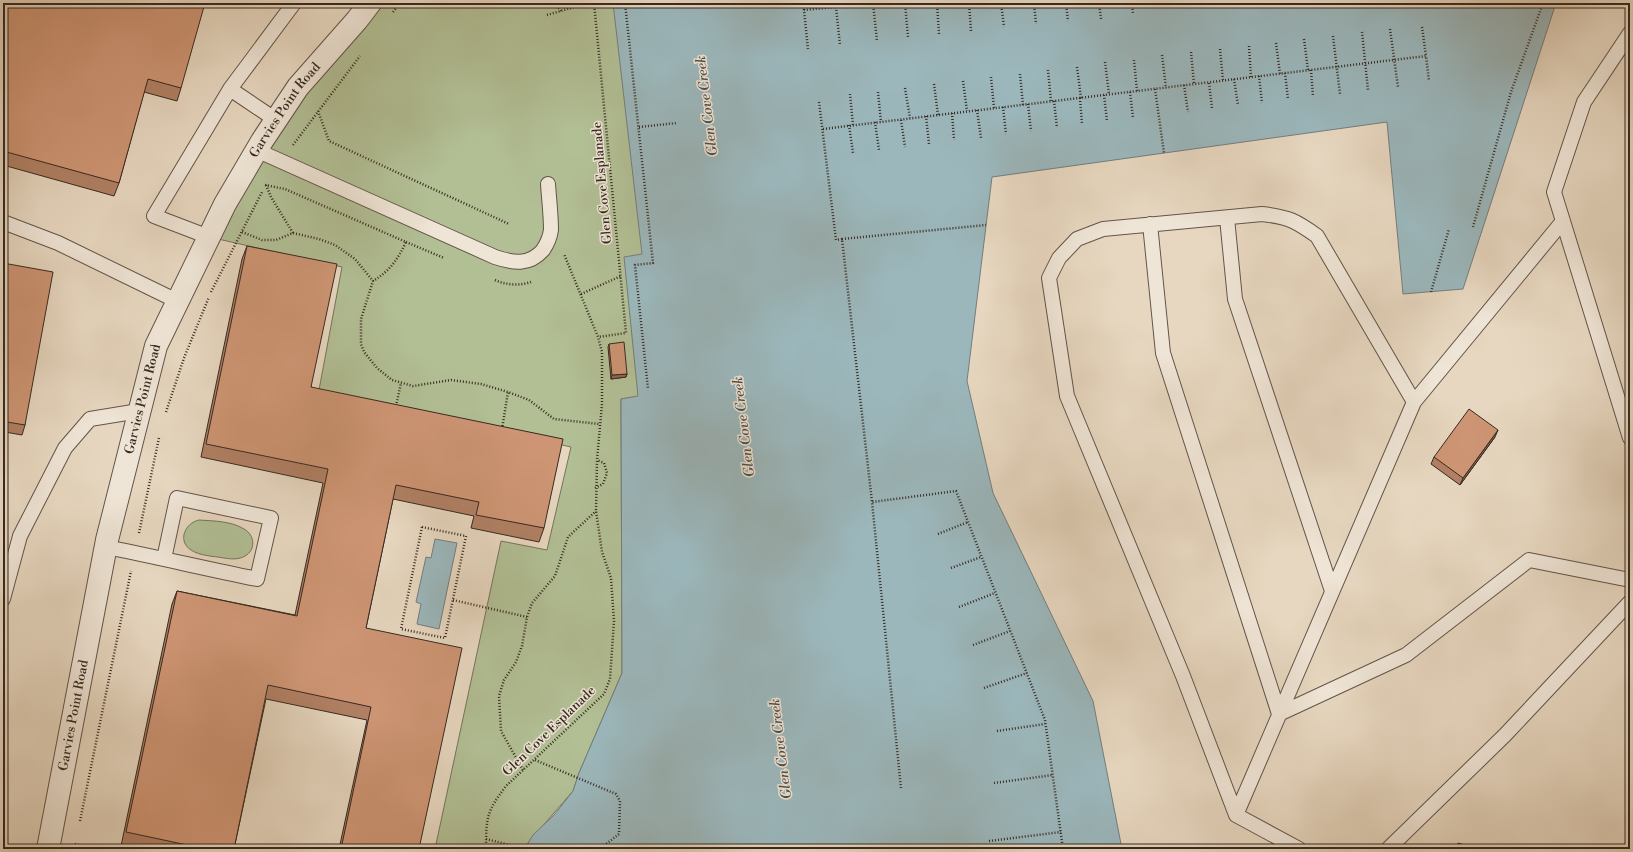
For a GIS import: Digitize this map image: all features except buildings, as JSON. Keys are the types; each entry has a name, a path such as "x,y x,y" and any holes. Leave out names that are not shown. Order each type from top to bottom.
{"street":[{"name":"Garvies Point Road","path":"48,849 106,547 156,346 225,204 256,150 298,87 370,3"}],"lane":[{"path":"209,237 154,216 230,89 294,3"},
{"path":"1630,33 1584,102 1554,192 1630,438"},
{"path":"230,89 276,120"},
{"path":"256,150 495,257 516,262 532,259 544,248 549,239 551,230 548,184"},
{"path":"1299,849 1236,815 1183,676 1066,396 1050,278 1059,258 1077,239 1103,228 1262,214 1280,216 1298,222 1317,236 1414,402"},
{"path":"1227,218 1236,299 1332,591"},
{"path":"1236,815 1414,402 1563,221"},
{"path":"3,222 58,243 177,301"},
{"path":"1150,224 1163,353 1280,714"},
{"path":"3,599 20,536 65,448 90,419 139,411"},
{"path":"106,547 257,579 271,518 177,498 164,559"},
{"path":"1280,714 1406,655 1529,560 1630,580"},
{"path":"1388,849 1505,735 1630,602"}],"path":[{"path":"390,16 400,3"},
{"path":"555,3 561,11"},
{"path":"547,15 588,3"},
{"name":"Glen Cove Esplanade","path":"594,3 626,333 598,338"},
{"path":"625,3 653,263 635,265 648,389"},
{"path":"804,3 808,49"},
{"path":"804,10 836,7 848,4 874,3 877,42"},
{"path":"905,3 908,37"},
{"path":"937,3 939,34"},
{"path":"969,3 971,31"},
{"path":"1002,3 1004,27"},
{"path":"1034,3 1036,24"},
{"path":"1066,3 1068,20"},
{"path":"1099,3 1101,19"},
{"path":"1132,3 1134,14"},
{"path":"1198,3 1198,8"},
{"path":"1473,227 1511,92 1543,3"},
{"path":"836,7 840,45"},
{"path":"1422,27 1429,81"},
{"path":"1390,29 1398,87"},
{"path":"1362,32 1368,90"},
{"path":"1334,36 1340,94"},
{"path":"1304,39 1313,96"},
{"path":"1276,43 1280,74"},
{"path":"1249,46 1252,77"},
{"path":"1220,49 1223,81"},
{"path":"1191,52 1194,84"},
{"path":"291,148 362,53"},
{"path":"1162,55 1166,88"},
{"path":"823,129 1426,56"},
{"path":"1134,60 1137,91"},
{"path":"1105,62 1109,94"},
{"path":"1077,67 1082,124"},
{"path":"1048,70 1057,128"},
{"path":"1285,73 1288,99"},
{"path":"1020,74 1023,105"},
{"path":"1259,76 1262,103"},
{"path":"991,77 994,108"},
{"path":"1234,79 1238,105"},
{"path":"963,81 967,111"},
{"path":"1209,82 1212,108"},
{"path":"934,84 938,115"},
{"path":"1184,86 1188,112"},
{"path":"905,88 910,118"},
{"path":"1155,89 1164,153"},
{"path":"878,92 881,122"},
{"path":"1130,92 1133,118"},
{"path":"850,94 853,125"},
{"path":"1104,95 1107,121"},
{"path":"819,102 836,240 986,225"},
{"path":"1028,104 1031,131"},
{"path":"1003,107 1006,134"},
{"path":"978,110 981,138"},
{"path":"318,111 329,141 509,224"},
{"path":"952,113 954,140"},
{"path":"926,116 930,144"},
{"path":"901,120 904,147"},
{"path":"875,122 879,150"},
{"path":"639,127 677,123"},
{"path":"849,126 853,153"},
{"path":"266,185 271,197 293,233"},
{"path":"266,185 242,232 262,240 276,240 293,233 319,239 345,251 355,259 373,282"},
{"path":"266,185 285,189 406,242 399,256 384,275 373,282 361,319 360,335 364,352 377,368 392,380 413,386 451,380 481,384 508,392 533,402 554,419 599,424"},
{"path":"1431,292 1448,229"},
{"name":"Glen Cove Esplanade","path":"486,849 488,814 495,801 506,786 604,694 610,678 614,621 611,578 602,552 596,511 595,488 599,424 602,404 602,352 566,256 549,239"},
{"path":"842,239 872,502 901,788"},
{"path":"581,294 621,276"},
{"path":"395,411 401,383"},
{"path":"501,434 508,392"},
{"path":"595,488 603,484 607,473 604,463 597,460"},
{"path":"872,502 956,491 1046,724 1063,849"},
{"path":"523,770 501,731 499,696 504,680 516,662 520,652 527,617 532,604 555,576 568,537 596,511"},
{"path":"938,534 968,522"},
{"path":"422,527 466,536 453,600 445,638 401,629 422,527"},
{"path":"951,568 981,557"},
{"path":"958,607 995,593"},
{"path":"453,600 527,617"},
{"path":"973,645 1010,631"},
{"path":"984,688 1027,673"},
{"path":"997,731 1046,724"},
{"path":"535,760 616,794 620,801 619,834 600,849"},
{"path":"994,783 1053,775"},
{"path":"989,841 1061,832"},
{"path":"486,838 526,849"},
{"path":"75,844 98,849"}],"green space":[{"path":"366,3 622,3 657,394 621,399 622,673 579,773 573,791 528,843 528,849 435,849 501,541 547,550 571,447 319,390 342,267 209,237"},
{"path":"199,520 216,521 239,526 248,532 252,539 253,542 251,550 245,556 234,559 202,555 191,550 184,542 184,533 190,525"}],"water":[{"name":"Glen Cove Creek","path":"613,3 1556,3 1463,289 1403,294 1387,122 992,177 967,381 993,493 1093,701 1122,849 528,849 528,843 533,835 555,814 573,791 579,773 622,673 621,399 638,396 624,257 642,254"},
{"path":"435,539 457,543 439,629 417,624 421,604 416,602 426,557 431,558"}]}
